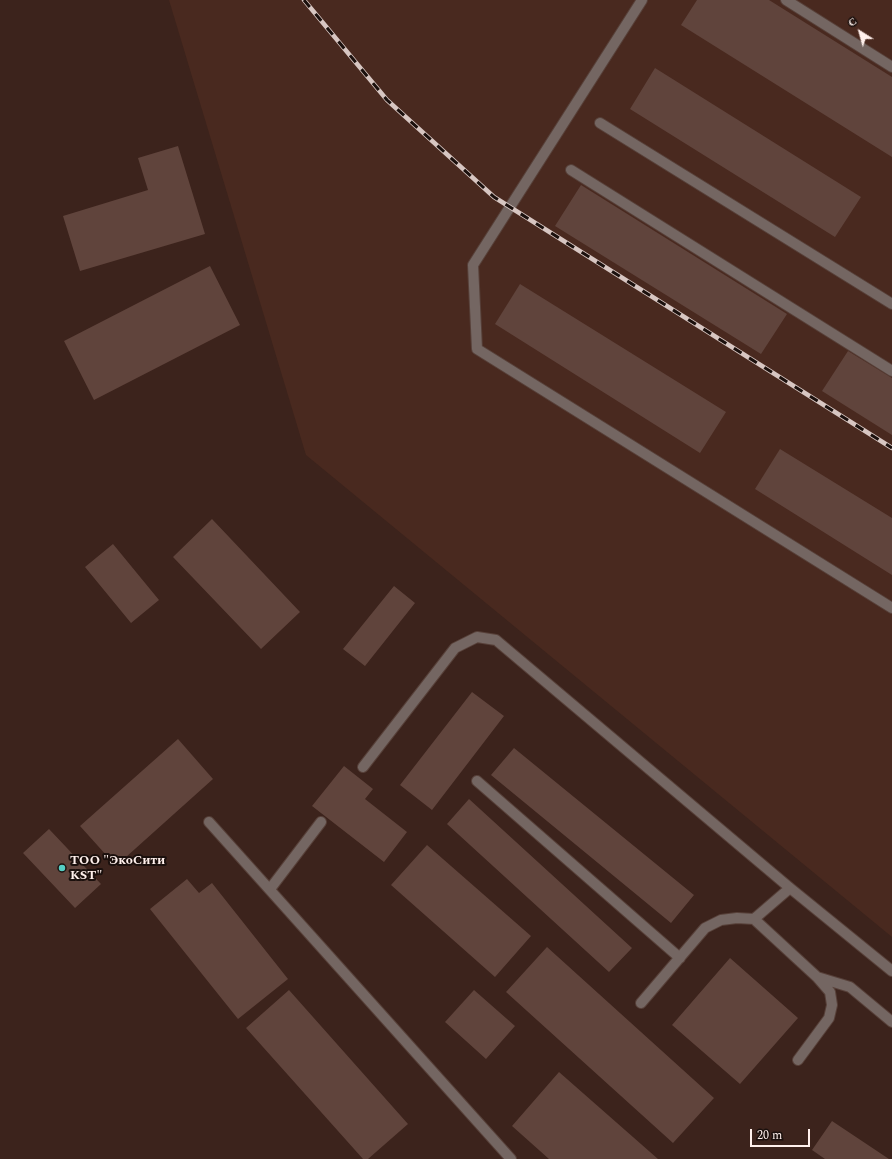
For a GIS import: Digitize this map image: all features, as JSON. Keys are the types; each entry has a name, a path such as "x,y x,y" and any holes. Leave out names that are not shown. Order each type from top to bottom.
{"lane":[{"path":"642,0 473,265 477,349 892,608"},
{"path":"786,0 892,67"},
{"path":"600,123 892,304"},
{"path":"571,170 892,371"},
{"path":"363,767 455,648 477,636 496,640 790,888 892,971"},
{"path":"477,781 680,958"},
{"path":"209,822 511,1159"},
{"path":"270,889 321,822"},
{"path":"754,919 790,888"},
{"path":"641,1003 705,928 721,920 737,918 754,919 817,977 830,992 832,1005 829,1018 798,1060"},
{"path":"817,977 850,987 892,1022"}],"shaded area":[{"path":"169,0 892,0 892,937 306,455"}],"building":[{"path":"697,0 769,0 892,77 892,157 681,25"},
{"path":"655,68 861,197 835,237 630,109"},
{"path":"178,146 205,234 80,271 63,216 148,190 138,158"},
{"path":"581,185 787,314 761,354 555,226"},
{"path":"210,266 240,325 94,400 64,341"},
{"path":"520,284 726,412 700,453 495,324"},
{"path":"848,351 892,378 892,435 822,391"},
{"path":"780,449 892,518 892,575 755,489"},
{"path":"212,519 300,612 261,649 173,557"},
{"path":"113,544 159,600 131,623 85,567"},
{"path":"394,586 415,603 365,666 343,649"},
{"path":"472,692 504,716 432,810 400,785"},
{"path":"178,739 213,779 116,866 80,826"},
{"path":"514,748 694,895 671,923 491,775"},
{"path":"344,766 373,789 365,799 407,832 384,862 312,806"},
{"path":"469,799 632,948 609,972 447,824"},
{"name":"ТОО \"ЭкоСити KST\"","path":"49,829 101,884 75,908 23,853"},
{"path":"427,845 531,936 495,977 391,885"},
{"path":"187,879 199,893 212,883 288,979 238,1019 150,909"},
{"path":"547,947 714,1098 673,1143 506,992"},
{"path":"730,958 798,1018 740,1084 672,1025"},
{"path":"289,990 408,1124 368,1159 363,1159 246,1028"},
{"path":"474,990 515,1026 486,1059 445,1022"},
{"path":"559,1072 658,1159 549,1159 512,1126"},
{"path":"832,1121 889,1159 825,1159 812,1150"}],"railway":[{"path":"304,0 387,100 494,197 892,448"}],"place":[{"name":"ТОО \"ЭкоСити KST\"","path":"62,868"}]}
